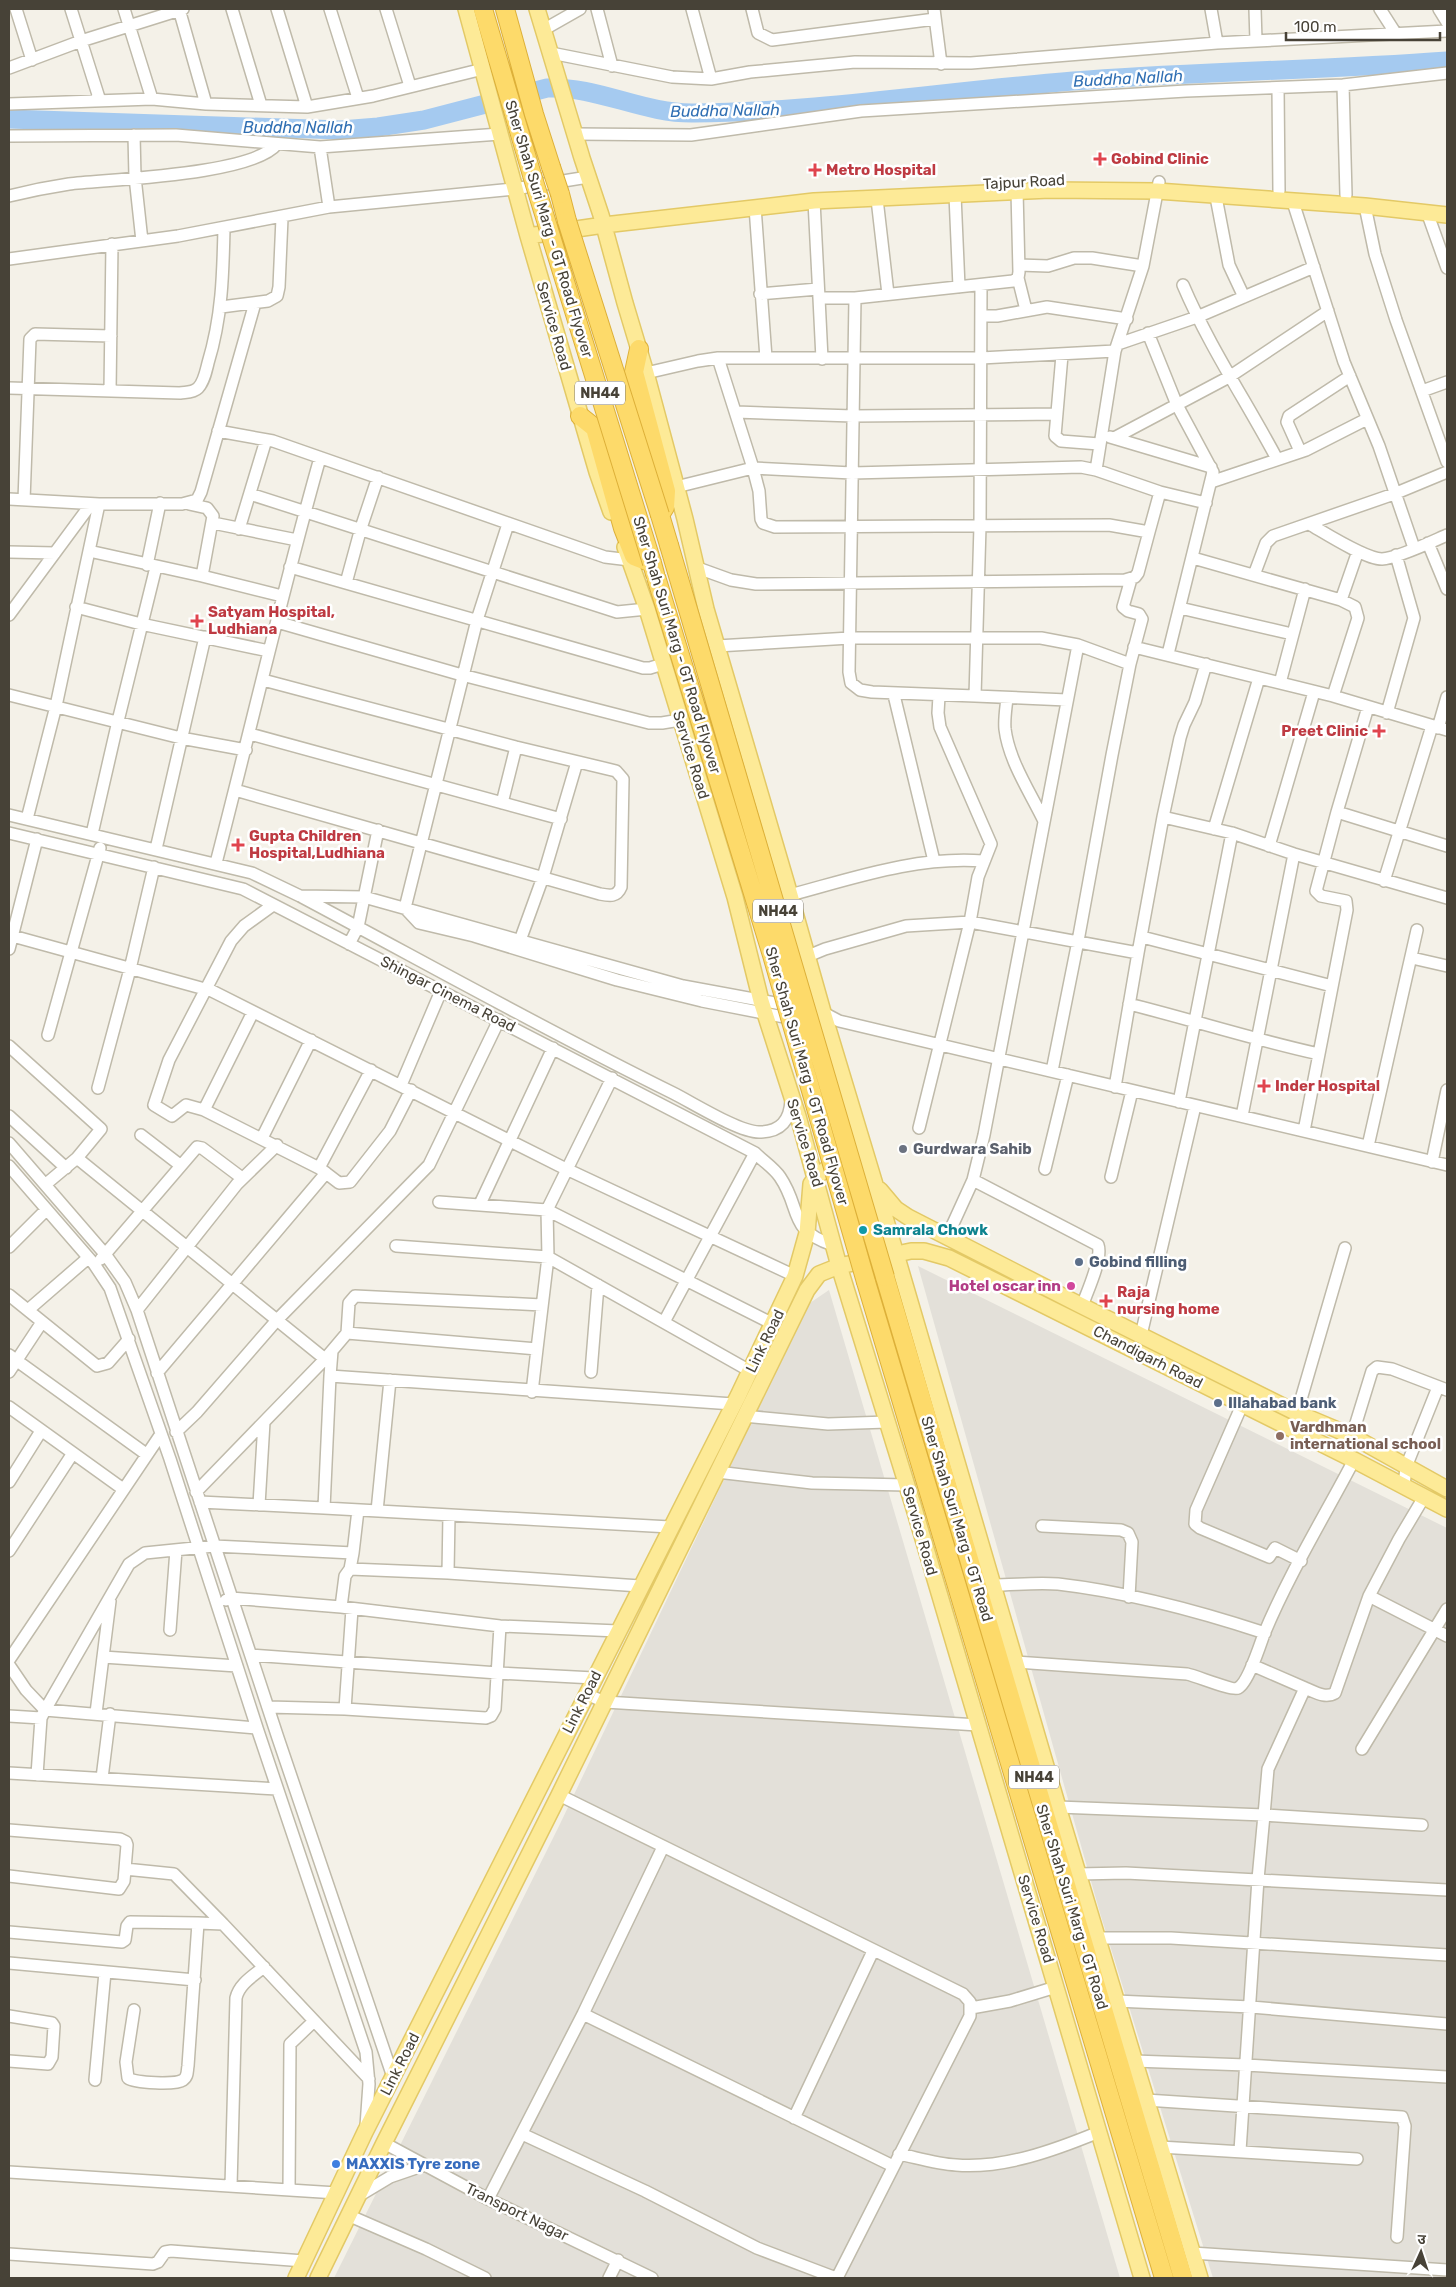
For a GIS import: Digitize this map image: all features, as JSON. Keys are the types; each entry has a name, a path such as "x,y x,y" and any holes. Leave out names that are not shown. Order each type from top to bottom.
{"highway":[{"name":"Sher Shah Suri Marg - GT Road Flyover","path":"505,9 534,114 660,515 885,1277"},
{"name":"Sher Shah Suri Marg - GT Road Flyover","path":"484,12 532,175 772,955 866,1282"},
{"path":"639,349 634,372 666,491 665,507 660,515"},
{"path":"580,416 596,428 623,528 634,556 652,563"},
{"name":"Sher Shah Suri Marg - GT Road","path":"885,1277 1183,2278"},
{"name":"Sher Shah Suri Marg - GT Road","path":"866,1282 1164,2278"}],"main road":[{"name":"Service Road","path":"466,9 514,189 596,472 648,610 734,897 763,1007 815,1176 839,1266 907,1485 1142,2278"},
{"path":"537,9 574,134 603,220 646,373 716,646 808,956 830,1019 871,1172 1058,1807 1200,2278"},
{"name":"Tajpur Road","path":"603,220 813,191 1049,180 1158,187 1279,191 1447,205"},
{"name":"Tajpur Road","path":"603,220 814,201 1017,191 1158,187 1216,197 1365,206 1447,215"},
{"path":"528,236 603,220"},
{"path":"815,1176 827,1169 848,1162 864,1164 871,1172"},
{"name":"Chandigarh Road","path":"871,1172 886,1199 896,1209 1082,1306 1297,1413 1352,1436 1406,1468 1447,1489"},
{"name":"Link Road","path":"296,2278 365,2132 773,1324 795,1276 807,1232 808,1192 815,1176"},
{"name":"Chandigarh Road","path":"896,1254 924,1251 949,1258 1354,1460 1447,1509"},
{"name":"Link Road","path":"318,2278 559,1796 812,1280 819,1274 839,1266 896,1254"}],"street":[{"path":"16,9 32,60"},
{"path":"71,9 100,101"},
{"path":"124,9 152,99"},
{"path":"9,68 81,41 180,9 206,104"},
{"path":"232,9 260,105"},
{"path":"277,9 307,107"},
{"path":"330,9 358,98"},
{"path":"386,9 410,86"},
{"path":"543,30 580,9"},
{"path":"598,9 612,66"},
{"path":"692,9 711,79"},
{"path":"752,9 758,33 772,40 934,14 941,64"},
{"path":"1211,9 1217,43"},
{"path":"1255,9 1256,41"},
{"path":"1380,9 1396,34"},
{"path":"1439,9 1447,22"},
{"path":"552,58 672,77 711,79 847,62 941,64 1018,60 1217,43 1447,32"},
{"path":"9,104 152,99 206,104 307,107 358,98 483,69"},
{"path":"574,134 691,135 861,111 1186,90 1343,85 1447,73"},
{"path":"1343,85 1346,196"},
{"path":"1278,88 1279,191"},
{"path":"9,136 200,136 320,147 499,130"},
{"path":"134,135 135,177 142,241"},
{"path":"9,196 67,184 196,172 265,155 277,144"},
{"path":"320,147 329,207"},
{"path":"9,259 224,228 282,218 329,207 514,189 588,177"},
{"path":"1096,470 1116,348 1143,266 1158,187"},
{"path":"1017,191 1018,278 1026,310"},
{"path":"955,194 959,287"},
{"path":"1216,197 1229,265 1244,297"},
{"path":"877,199 888,294"},
{"path":"814,201 822,359"},
{"path":"1293,202 1350,376 1368,419 1414,548"},
{"path":"1365,206 1375,254 1396,320 1447,462"},
{"path":"755,207 766,358"},
{"path":"1427,212 1447,268"},
{"path":"221,307 274,299 278,292 282,218"},
{"path":"9,388 180,393 191,392 198,388 204,377 212,350 221,307 224,228"},
{"path":"110,391 112,244"},
{"path":"1018,265 1048,266 1074,258 1092,258 1143,266"},
{"path":"646,373 718,358 981,358 1062,355 1116,348 1148,333 1197,317 1314,267"},
{"path":"760,294 818,294 855,298 1006,282 1018,278"},
{"path":"974,696 980,526 981,285"},
{"path":"1183,285 1197,317 1229,377 1278,459"},
{"path":"855,298 853,528 849,672 851,683 860,690 894,694 1067,700"},
{"path":"189,504 200,497 255,303"},
{"path":"981,316 997,316 1053,307 1127,319"},
{"path":"1062,355 1055,436 1057,440 1100,440 1114,438 1229,377 1328,310"},
{"path":"1148,333 1177,405 1212,468 1211,482 1168,654"},
{"path":"24,500 29,344 33,336 111,336"},
{"path":"718,358 753,468 759,491 763,523 775,527 853,528 1109,525 1149,532"},
{"path":"1300,451 1287,422 1290,416 1350,376"},
{"path":"1422,391 1447,382"},
{"path":"736,412 853,416 1057,414"},
{"path":"1211,482 1328,440 1368,419"},
{"path":"218,431 266,440 378,477 605,557 630,560"},
{"path":"1114,438 1212,468"},
{"path":"239,529 266,440"},
{"path":"216,863 250,734 282,596 320,458"},
{"path":"676,487 753,468 852,473 1081,468 1096,470 1160,492 1206,503"},
{"path":"1254,575 1266,542 1273,536 1394,494 1447,472"},
{"path":"346,583 361,528 378,477"},
{"path":"1052,1072 1130,664 1141,617 1139,614 1124,609 1123,605 1131,579 1138,573 1160,492"},
{"path":"250,494 361,528 492,573 617,612 648,610"},
{"path":"9,499 95,504 189,504 210,510 213,516 213,523 202,576"},
{"path":"27,819 56,706 89,551 95,504"},
{"path":"11,611 95,504"},
{"path":"48,1035 98,854 98,836 118,721 141,624 160,504"},
{"path":"213,523 297,540"},
{"path":"404,908 476,620 508,524"},
{"path":"1309,524 1358,551 1379,559 1396,555 1447,535"},
{"path":"1428,542 1447,589"},
{"path":"89,551 282,596"},
{"path":"1341,600 1358,551"},
{"path":"9,552 55,553"},
{"path":"1387,713 1414,618 1396,555"},
{"path":"1193,558 1305,589 1341,600 1355,607 1358,618 1333,696"},
{"path":"696,566 725,578 742,582 851,584 1131,579"},
{"path":"290,567 643,668 663,664"},
{"path":"1280,683 1305,589"},
{"path":"76,607 141,624 269,651"},
{"path":"1180,608 1292,634"},
{"path":"277,622 462,675 649,723 680,720"},
{"path":"156,849 205,637"},
{"path":"716,646 850,638 1041,638 1078,645 1130,664"},
{"path":"948,1237 972,1180 984,1136 1078,645"},
{"path":"1134,647 1333,696 1439,728"},
{"path":"1115,1086 1163,817 1184,725 1195,702 1206,664"},
{"path":"1214,829 1259,678"},
{"path":"235,790 609,896 619,892 621,887 623,779 616,771 516,747 263,680"},
{"path":"1268,846 1314,692"},
{"path":"894,694 934,861"},
{"path":"9,695 182,738 246,750"},
{"path":"919,1128 970,922 983,861 991,841 940,728 938,713 939,696"},
{"path":"1384,881 1400,831 1439,728 1447,697"},
{"path":"1007,698 1005,730 1011,750 1015,763 1044,821"},
{"path":"1304,1131 1347,906 1344,900 1321,896 1316,891 1368,707"},
{"path":"250,734 561,819"},
{"path":"502,803 516,747"},
{"path":"519,944 543,877 577,762"},
{"path":"1337,812 1447,846"},
{"name":"Shingar Cinema Road","path":"9,815 252,873 300,896 656,1085 746,1130 770,1131 780,1127 787,1120 791,1099"},
{"path":"1163,817 1232,833 1268,846 1384,881 1446,894"},
{"path":"349,944 358,927 378,830"},
{"name":"Shingar Cinema Road","path":"9,833 243,889 755,1153 781,1178 799,1222 807,1232"},
{"path":"1179,1102 1232,833"},
{"path":"9,949 37,839"},
{"path":"1242,1116 1294,854"},
{"path":"790,894 873,872 934,861 983,861"},
{"path":"98,1088 154,868"},
{"path":"300,896 364,896 519,944 618,980 702,1001 763,1007 830,1019 1447,1165"},
{"path":"273,904 236,933 168,1060 154,1105 172,1116 186,1105 204,1110 277,1145 323,1170 339,1182 350,1182 390,1131 441,991"},
{"path":"808,956 824,949 906,926 970,922 1078,941 1138,954"},
{"path":"1368,1146 1417,930"},
{"path":"11,936 205,989 455,1112 566,1170 795,1276"},
{"path":"1142,937 1332,986"},
{"path":"1412,958 1447,966"},
{"path":"1130,1004 1195,1020 1257,1040 1319,1054"},
{"path":"204,1110 253,1012"},
{"path":"176,1432 197,1412 277,1320 429,1165 499,1020"},
{"path":"262,1138 311,1040"},
{"path":"9,1046 101,1129 77,1158 46,1184"},
{"path":"480,1204 553,1048"},
{"path":"157,1373 233,1284 323,1170 371,1070"},
{"path":"1045,1169 1068,1075"},
{"path":"532,1392 548,1257 547,1210 612,1078"},
{"path":"1432,1162 1447,1090"},
{"path":"1111,1178 1132,1091"},
{"path":"1141,1335 1195,1106"},
{"path":"9,1116 66,1168"},
{"path":"141,1135 180,1165"},
{"path":"9,1143 46,1184 97,1259 110,1288 161,1434 224,1600 251,1655 394,2077"},
{"path":"137,1310 242,1178 277,1145"},
{"path":"28,1310 97,1259 142,1211 194,1149 200,1147 242,1178"},
{"path":"664,1322 755,1153"},
{"path":"77,1158 277,1320 328,1355"},
{"path":"9,1166 46,1210 97,1259 125,1282 137,1310 198,1497 205,1548"},
{"path":"972,1180 1098,1245 1100,1251 1082,1306"},
{"path":"439,1202 547,1210 686,1282 773,1324"},
{"path":"9,1247 46,1210"},
{"path":"807,1232 833,1245"},
{"path":"396,1246 548,1257 750,1371"},
{"path":"1297,1413 1345,1248"},
{"path":"591,1372 598,1285"},
{"path":"9,1295 98,1366 106,1365 129,1339"},
{"path":"198,1497 264,1422 348,1333 349,1303 355,1296 542,1305"},
{"path":"9,1372 13,1357 42,1322"},
{"path":"348,1333 537,1350"},
{"path":"324,1508 330,1376 328,1355"},
{"path":"13,1357 146,1454"},
{"path":"1352,1436 1372,1371 1377,1367 1392,1369 1443,1388 1406,1468 1404,1486"},
{"path":"330,1376 532,1392 733,1404"},
{"path":"377,1511 390,1380"},
{"path":"1242,1405 1196,1510 1194,1524 1269,1557 1275,1548 1301,1561"},
{"path":"9,1407 123,1489"},
{"path":"744,1416 828,1424 887,1422"},
{"path":"258,1504 264,1422"},
{"path":"9,1482 41,1430"},
{"path":"9,1660 161,1434"},
{"path":"9,1551 73,1454"},
{"path":"1016,1662 1187,1674 1204,1677 1233,1690 1240,1687 1252,1666 1265,1633 1301,1561 1354,1460"},
{"path":"717,1472 812,1483 907,1485"},
{"path":"198,1497 258,1504 670,1527"},
{"path":"1252,1666 1323,1695 1329,1696 1335,1693 1369,1596 1424,1497"},
{"path":"345,1709 347,1662 344,1576 350,1569 358,1510"},
{"path":"448,1573 449,1514"},
{"path":"1042,1526 1121,1530 1128,1533 1132,1542 1129,1597"},
{"path":"38,1775 43,1714 129,1564 138,1556 145,1553 205,1548 353,1553"},
{"path":"170,1630 176,1550"},
{"path":"350,1569 448,1573 640,1586"},
{"path":"993,1585 1056,1584 1129,1597 1205,1614 1265,1633"},
{"path":"1369,1596 1447,1636"},
{"path":"96,1713 111,1597"},
{"path":"224,1600 346,1608 500,1626 618,1631"},
{"path":"224,1600 237,1666 361,2036 369,2079 365,2132"},
{"path":"1362,1749 1447,1609"},
{"path":"268,1707 345,1709 486,1718 491,1716 495,1708 500,1626"},
{"path":"251,1655 498,1674 594,1678"},
{"path":"104,1657 237,1666"},
{"path":"9,1665 43,1714"},
{"path":"1240,2151 1258,1879 1268,1769 1305,1688"},
{"path":"586,1694 605,1702 978,1725"},
{"path":"9,1716 96,1713 257,1728"},
{"path":"102,1778 110,1714"},
{"path":"262,1743 278,1738"},
{"path":"9,1773 277,1789"},
{"path":"522,2134 645,2191 757,2248 836,2278 970,2016 971,2008 970,2002 962,1994 559,1796"},
{"path":"1058,1807 1264,1815 1422,1825"},
{"path":"9,1830 120,1839 127,1844 123,1885 119,1889 9,1876"},
{"path":"488,2199 583,2014 663,1846"},
{"path":"125,1869 174,1874 369,2079"},
{"path":"1078,1874 1126,1873 1447,1890"},
{"path":"9,1932 122,1942 125,1940 126,1926 130,1922 223,1924"},
{"path":"134,2010 126,2062 128,2078 135,2082 170,2083 183,2080 186,2077 188,2066 198,1923"},
{"path":"1097,1938 1171,1938 1254,1942 1447,1955"},
{"path":"794,2118 873,1951"},
{"path":"9,1964 195,1980"},
{"path":"231,2186 236,1998 237,1992 246,1982 264,1967"},
{"path":"95,2080 106,1972"},
{"path":"971,2008 1010,2001 1056,1987"},
{"path":"1116,2001 1250,2007 1447,2024"},
{"path":"583,2014 893,2166"},
{"path":"9,2016 52,2023 54,2026 52,2058 48,2064 9,2061"},
{"path":"289,2190 290,2044 314,2020"},
{"path":"1134,2062 1246,2065 1447,2077"},
{"path":"1146,2100 1402,2116 1405,2126 1397,2237"},
{"path":"899,2154 946,2164 987,2164 1022,2158 1099,2132"},
{"name":"Transport Nagar","path":"384,2143 488,2199 652,2278"},
{"path":"1160,2146 1357,2159"},
{"path":"360,2195 390,2177 425,2165"},
{"path":"9,2172 337,2193"},
{"path":"350,2216 426,2249 485,2278"},
{"path":"9,2254 153,2264 158,2262 165,2252 170,2251 304,2261"},
{"path":"1192,2253 1447,2270"},
{"path":"608,2278 618,2260"}],"shaded area":[{"path":"918,1266 1447,1528 1447,2278 1213,2278 1100,1913"},
{"path":"829,1290 1120,2278 334,2278 560,1824 807,1305"}],"waterway":[{"name":"Buddha Nallah","path":"9,119 341,130 424,120 547,88 584,91 675,112 743,112 793,109 1088,80 1447,61"}],"place":[{"name":"Gobind Clinic","path":"1100,159"},
{"name":"Metro Hospital","path":"815,170"},
{"name":"Satyam Hospital, Ludhiana","path":"197,621"},
{"name":"Preet Clinic","path":"1379,731"},
{"name":"Gupta Children Hospital,Ludhiana","path":"238,845"},
{"name":"Inder Hospital","path":"1264,1086"},
{"name":"Gurdwara Sahib","path":"903,1149"},
{"name":"Samrala Chowk","path":"863,1230"},
{"name":"Gobind filling","path":"1079,1262"},
{"name":"Hotel oscar inn","path":"1071,1286"},
{"name":"Raja nursing home","path":"1106,1301"},
{"name":"Illahabad bank","path":"1218,1403"},
{"name":"Vardhman international school","path":"1280,1436"},
{"name":"MAXXIS Tyre zone","path":"336,2164"}]}
